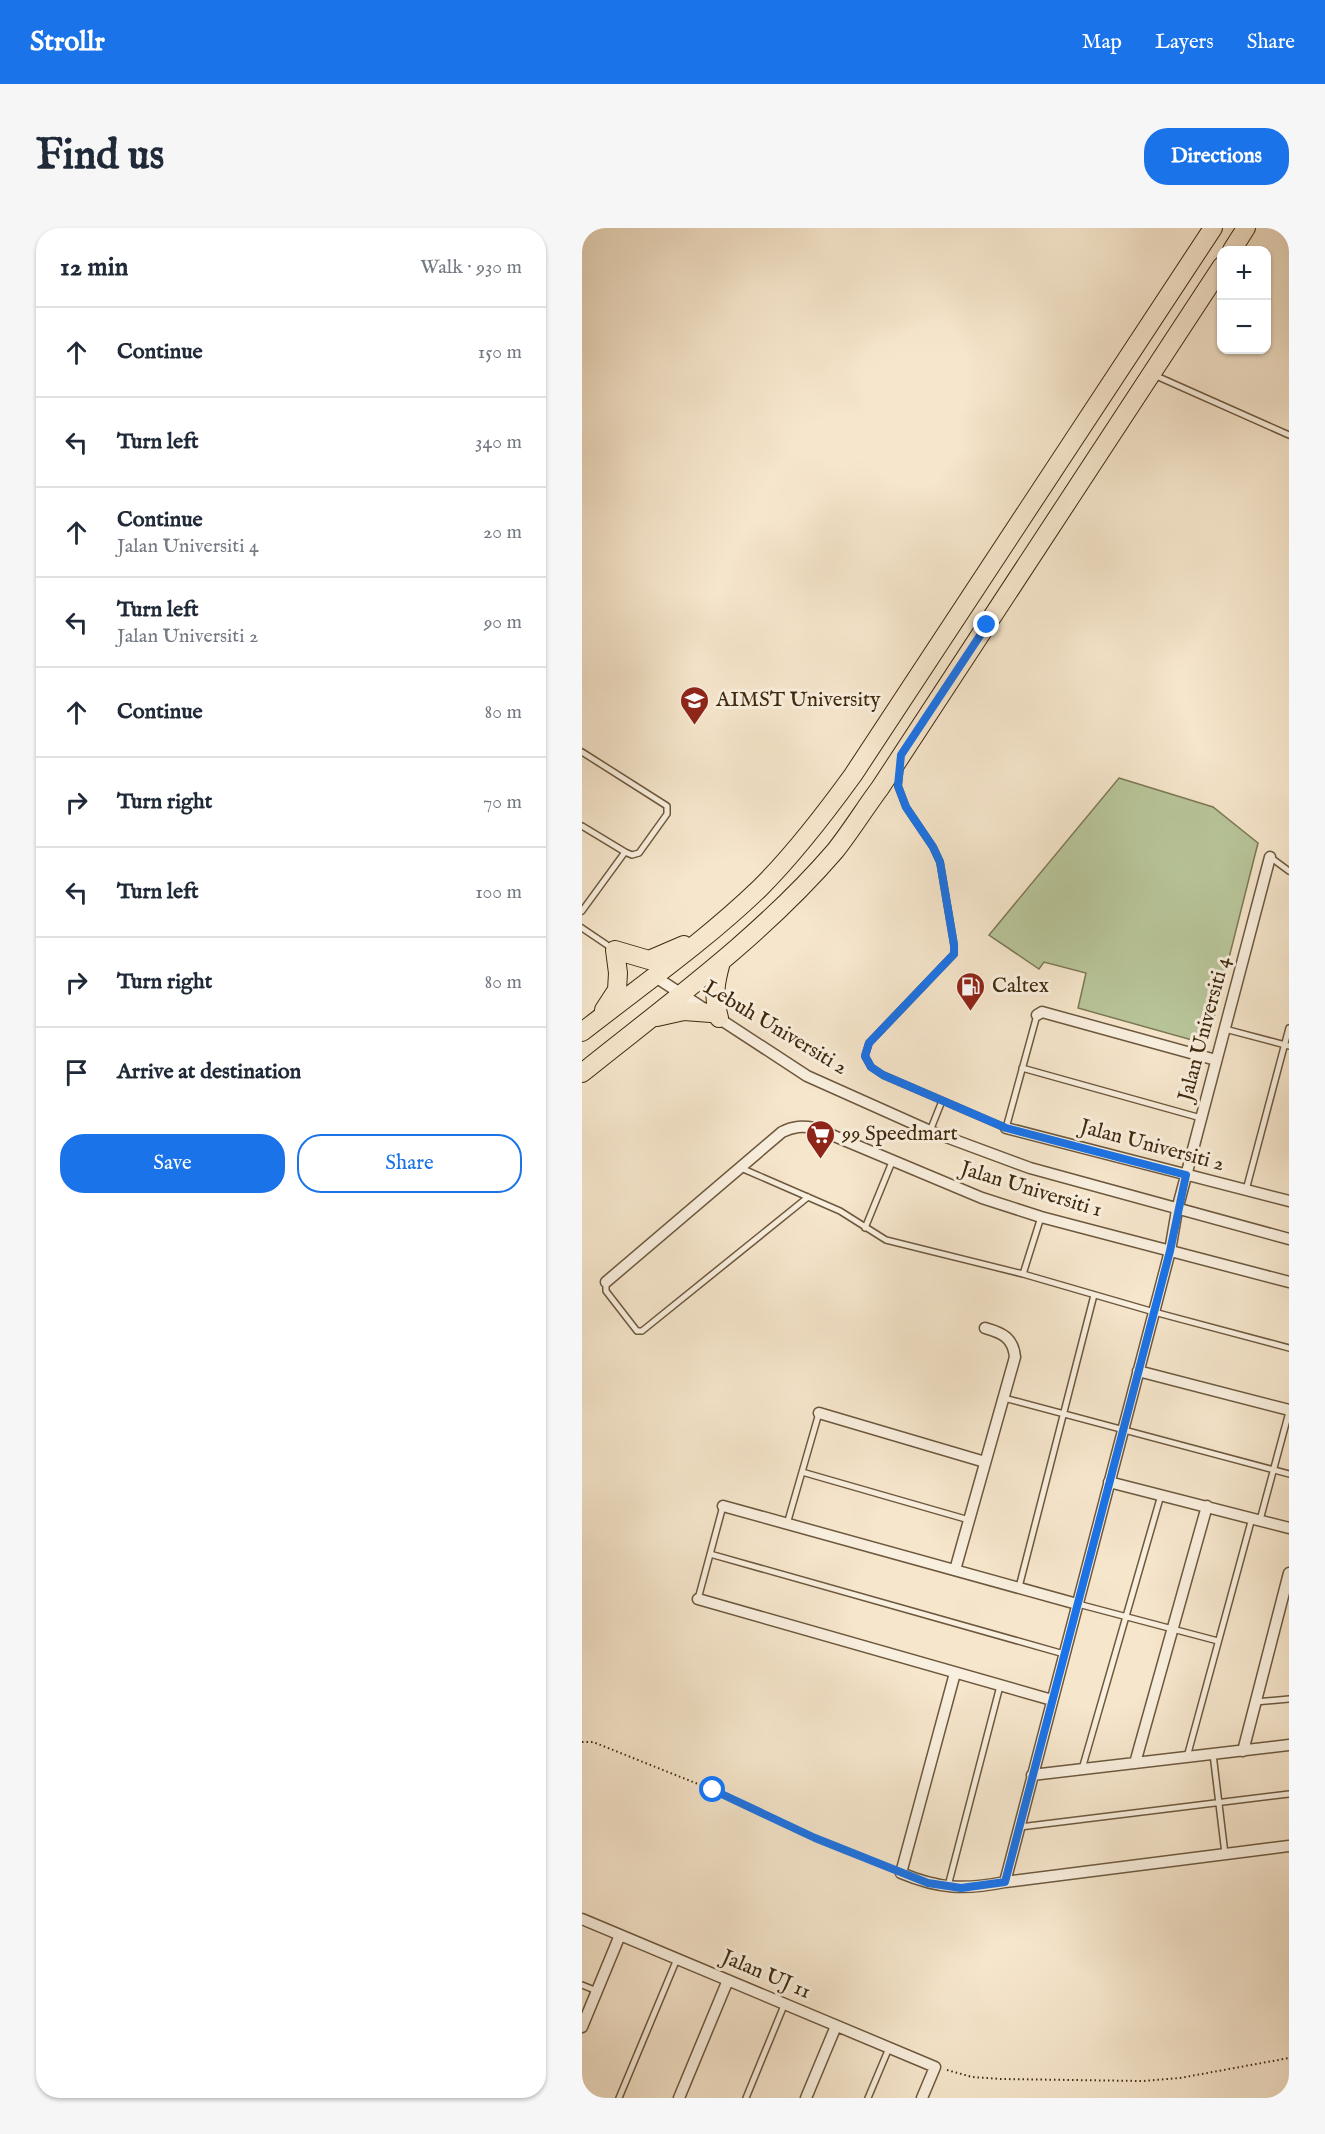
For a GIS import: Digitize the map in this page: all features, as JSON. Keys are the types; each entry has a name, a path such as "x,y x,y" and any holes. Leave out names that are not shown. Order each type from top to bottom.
{"main road":[{"path":"589,1027 649,972 705,936 759,888 810,834 853,775 1213,228"},
{"path":"1235,246 1246,228"},
{"path":"582,1073 721,962 780,908 835,850 901,755 1217,272"},
{"path":"589,1027 617,990 618,973 615,950 649,960 705,936"},
{"path":"650,1019 684,1011 715,1015 714,986 721,962"}],"street":[{"name":"Jalan Universiti 4","path":"1005,1882 1170,1251 1177,1210 1270,857"},
{"name":"Lebuh Universiti 2","path":"649,972 807,1076 930,1131 1030,1168 1289,1239"},
{"path":"1037,1015 1042,1012 1216,1060"},
{"name":"Jalan Universiti 1","path":"606,1282 782,1132 793,1127 804,1126 815,1128 982,1198 1041,1217 1289,1282"},
{"name":"Jalan Universiti 2","path":"1006,1128 1289,1202"},
{"path":"955,1570 1015,1357 1009,1338 985,1328"},
{"path":"1138,1371 1289,1411"},
{"path":"819,1413 986,1462"},
{"path":"1109,1482 1289,1528"},
{"path":"723,1506 1077,1604"},
{"path":"1135,1763 1207,1506"},
{"path":"1243,1751 1289,1573"},
{"path":"698,1599 1052,1700"},
{"path":"955,1672 901,1873 928,1883 948,1887 975,1887 1289,1846"},
{"path":"1032,1775 1289,1745"},
{"name":"Jalan UJ 11","path":"582,1919 935,2067"},
{"path":"582,2027 620,1935"},
{"path":"679,2098 728,1980"},
{"path":"806,2098 836,2026"},
{"path":"922,2098 935,2067"}],"lane":[{"path":"1152,374 1289,435"},
{"path":"582,752 667,806 667,814 639,853 632,855 582,826"},
{"path":"901,755 898,786 906,807 933,847 940,862 954,954 869,1043 865,1056 871,1067 883,1075 1006,1128 1037,1015"},
{"path":"582,911 625,852"},
{"path":"1270,857 1289,871"},
{"path":"582,928 634,963"},
{"path":"1246,1190 1287,1045 1289,1028"},
{"path":"1225,1029 1287,1045"},
{"path":"1022,1068 1201,1118"},
{"path":"930,1131 942,1101"},
{"path":"865,1228 892,1162"},
{"path":"741,1168 853,1218 886,1240 1023,1274 1289,1348"},
{"path":"606,1282 606,1291 637,1330 642,1331 808,1197"},
{"path":"1023,1274 1041,1217"},
{"path":"1018,1587 1094,1295"},
{"path":"1004,1398 1289,1474"},
{"path":"1187,1757 1218,1641 1273,1470 1289,1411"},
{"path":"787,1524 819,1413"},
{"path":"802,1472 969,1520"},
{"path":"1082,1769 1161,1495"},
{"path":"698,1599 723,1506"},
{"path":"710,1554 1064,1654"},
{"path":"1077,1604 1218,1641"},
{"path":"948,1887 1000,1685"},
{"path":"1255,1702 1289,1699"},
{"path":"1213,1754 1225,1854"},
{"path":"1019,1827 1289,1794"},
{"path":"619,2098 676,1959"},
{"path":"582,1985 597,1991"},
{"path":"746,2098 785,2003"},
{"path":"868,2098 889,2048"}],"path":[{"path":"582,1742 593,1742 702,1786 815,1838 901,1873"},
{"path":"935,2067 972,2077 1143,2081 1180,2078 1289,2058"}],"green space":[{"path":"1119,778 1213,807 1258,843 1209,1037 1199,1042 1078,1008 1086,973 1044,962 1039,969 989,935"}],"place":[{"name":"AIMST University","path":"695,726"},
{"name":"Caltex","path":"971,1012"},
{"name":"99 Speedmart","path":"821,1160"}],"route":[{"path":"713,1790 815,1838 928,1883 961,1888 1005,1882 1170,1251 1186,1175 1006,1128 883,1075 871,1067 865,1056 869,1043 954,954 940,862 933,847 906,807 898,786 901,755 987,625"}]}
